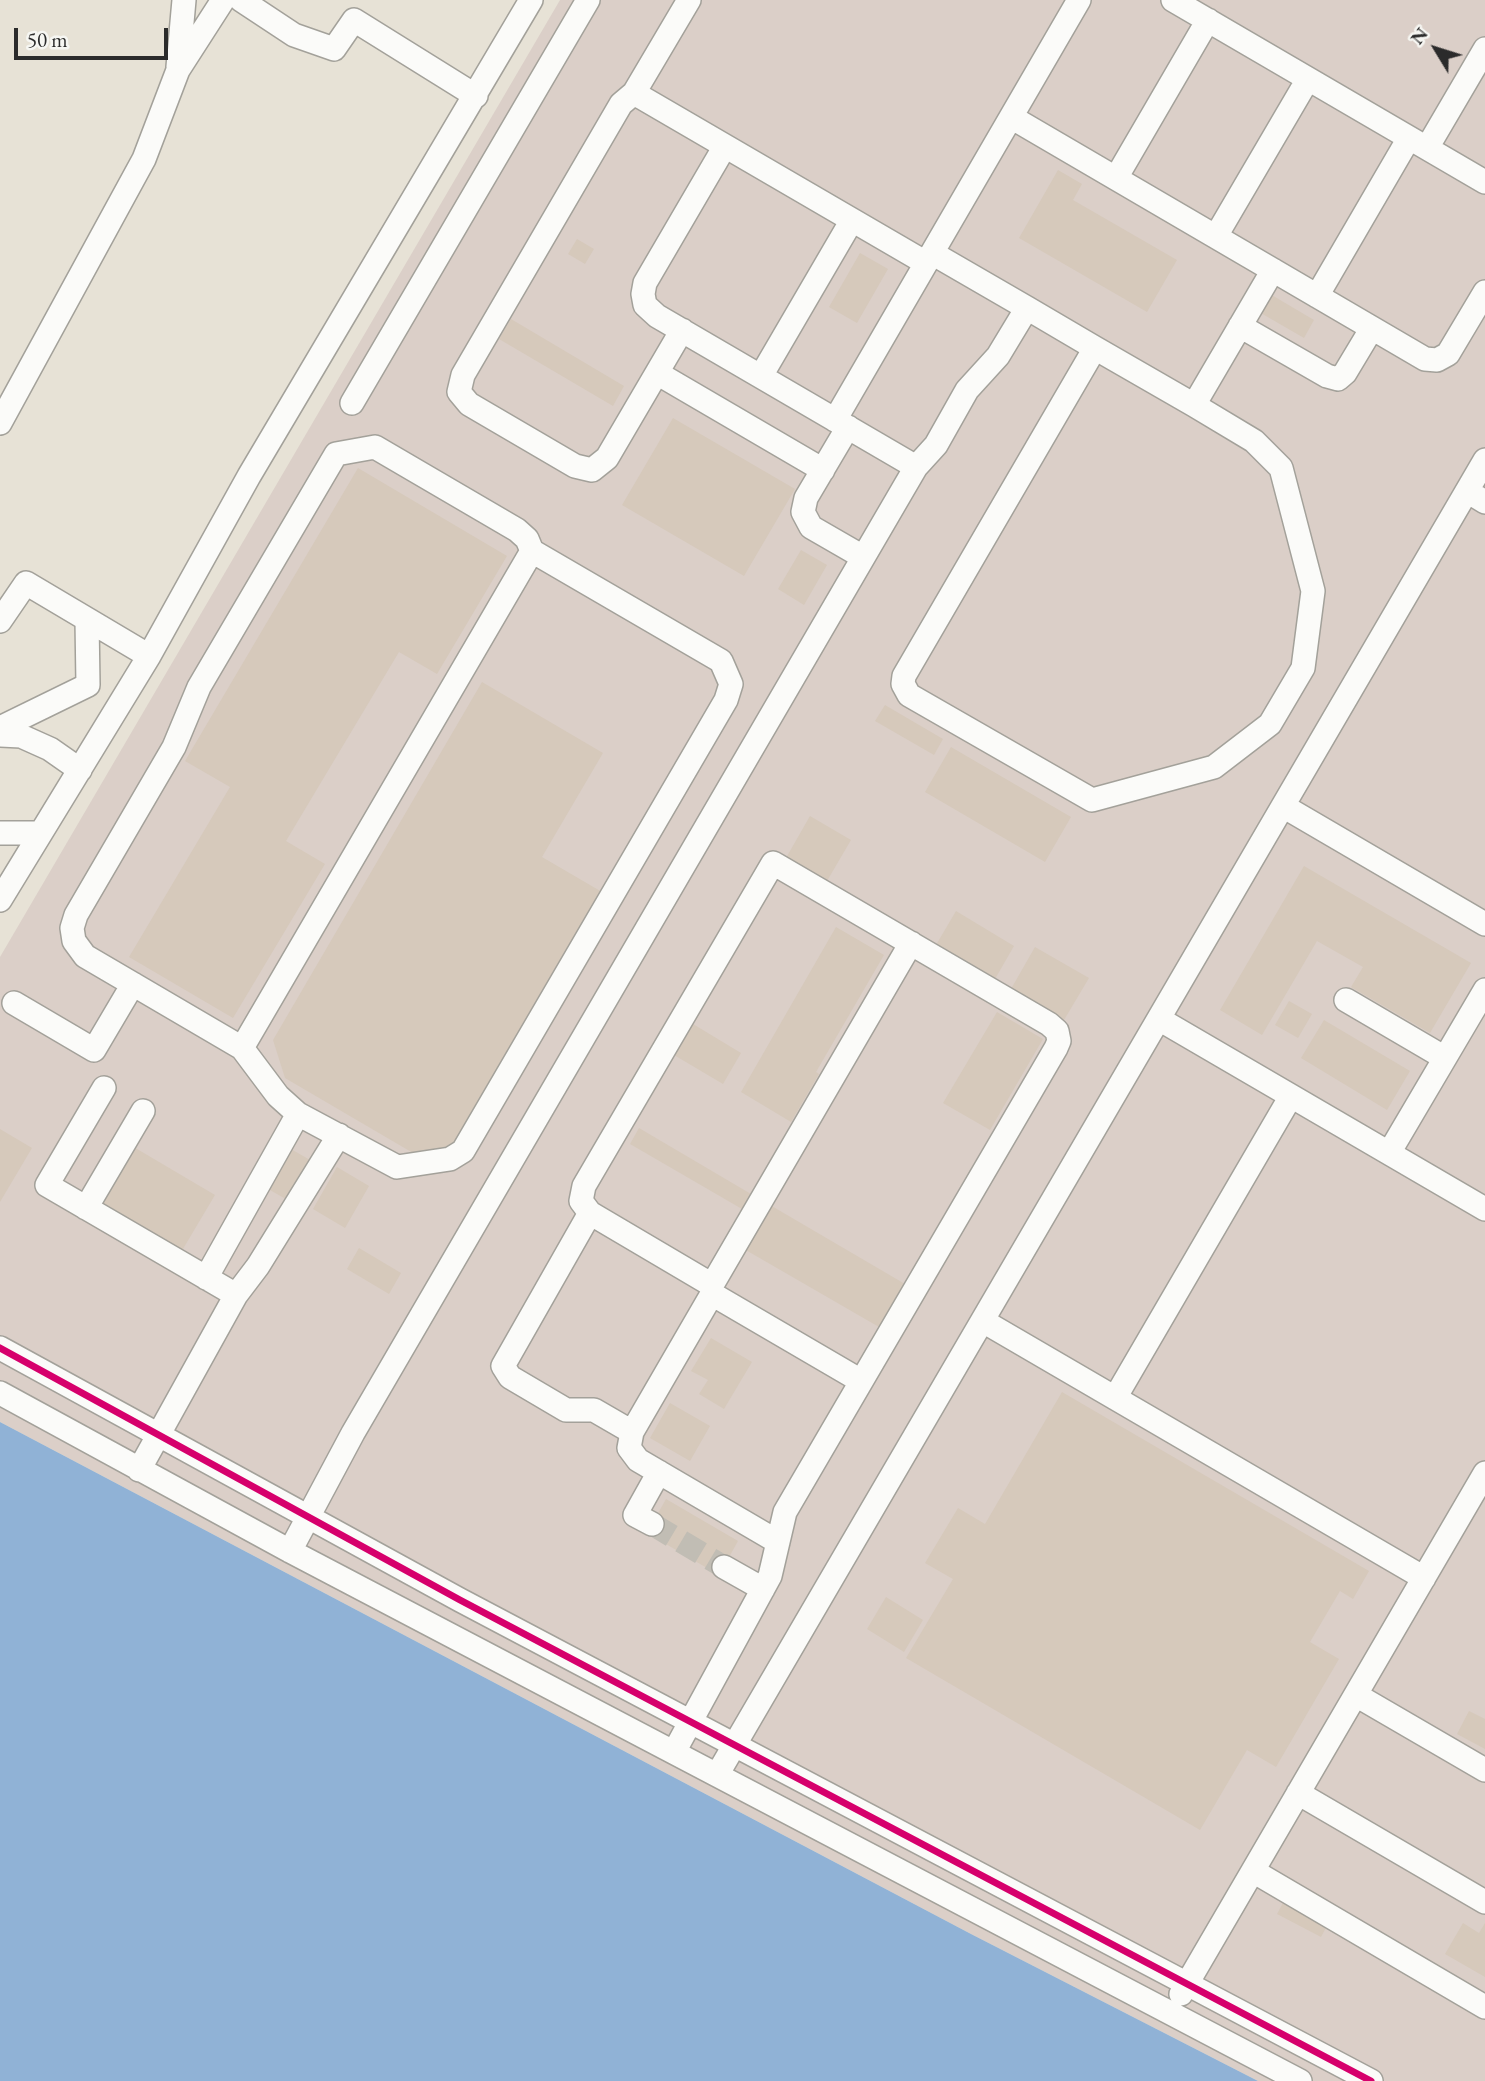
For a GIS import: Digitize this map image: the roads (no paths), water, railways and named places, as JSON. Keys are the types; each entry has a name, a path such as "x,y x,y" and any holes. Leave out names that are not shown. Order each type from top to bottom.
{"street":[{"path":"178,70 184,0"},
{"path":"0,424 144,159 178,70 223,0"},
{"path":"241,0 294,35 334,50 354,20 476,96"},
{"path":"0,901 149,656 248,476 531,0"},
{"path":"352,403 588,0"},
{"path":"682,330 604,462 588,471 469,404 458,388 621,104 634,93 689,0"},
{"path":"863,557 811,527 806,520 804,502 823,470 841,423 929,258 1079,0"},
{"path":"1173,0 1485,182"},
{"path":"1116,178 1208,20"},
{"path":"1317,296 1418,143 1485,49"},
{"path":"1216,236 1308,79"},
{"path":"634,93 852,220 1027,308 1096,348 1194,405 1255,442 1280,467 1313,591 1304,666 1270,724 1214,767 1087,799 909,695 902,684 904,676 1096,348"},
{"path":"1011,117 1425,359 1437,360 1451,350 1485,292"},
{"path":"725,146 643,288 643,300 649,309 682,330 916,467"},
{"path":"761,376 852,220"},
{"path":"1194,405 1273,270"},
{"path":"290,1551 353,1433 916,467 936,445 967,390 999,356 1027,308"},
{"path":"1240,326 1327,376 1338,379 1345,373 1372,328"},
{"path":"657,373 823,470"},
{"path":"375,447 517,530 527,539 532,551 721,662 730,675 730,692 460,1154 450,1159 397,1167 298,1114 278,1096 242,1048 133,984 81,951 72,934 73,921 174,747 199,687 333,457 339,453 375,447"},
{"path":"717,1775 1283,806 1476,496 1485,460"},
{"path":"242,1048 532,551"},
{"path":"0,621 26,583 149,656"},
{"path":"0,727 88,685 87,620"},
{"path":"0,735 21,736 50,749 80,770"},
{"path":"1283,806 1485,924"},
{"path":"0,833 41,833"},
{"path":"0,842 5,846 17,872"},
{"path":"674,1752 772,1571 785,1512 1059,1041 1057,1031 1052,1026 773,863 584,1186 581,1201 590,1213 861,1381"},
{"path":"778,1542 659,1472 631,1452 632,1432 911,943"},
{"path":"14,1003 94,1050 133,984"},
{"path":"1389,1153 1485,990"},
{"path":"1346,1000 1445,1058"},
{"path":"1158,1018 1485,1209"},
{"path":"104,1088 47,1185 236,1295"},
{"path":"1115,1398 1291,1096"},
{"path":"86,1208 142,1111"},
{"path":"206,1278 298,1114"},
{"path":"139,1470 236,1295 258,1266 339,1135"},
{"path":"590,1213 503,1366 510,1377 566,1410 594,1410 632,1432"},
{"path":"983,1321 1424,1578"},
{"path":"0,1348 460,1600 1371,2081"},
{"path":"0,1393 290,1551 1300,2081"},
{"path":"652,1524 635,1515 659,1472"},
{"path":"1170,2012 1485,1473"},
{"path":"724,1567 763,1589"},
{"path":"1356,1695 1485,1770"},
{"path":"1298,1793 1485,1902"},
{"path":"1253,1871 1485,2007"}],"water":[{"path":"0,1422 971,1934 1258,2081 0,2081"}],"tunnel":[{"path":"652,1524 724,1567"}]}
